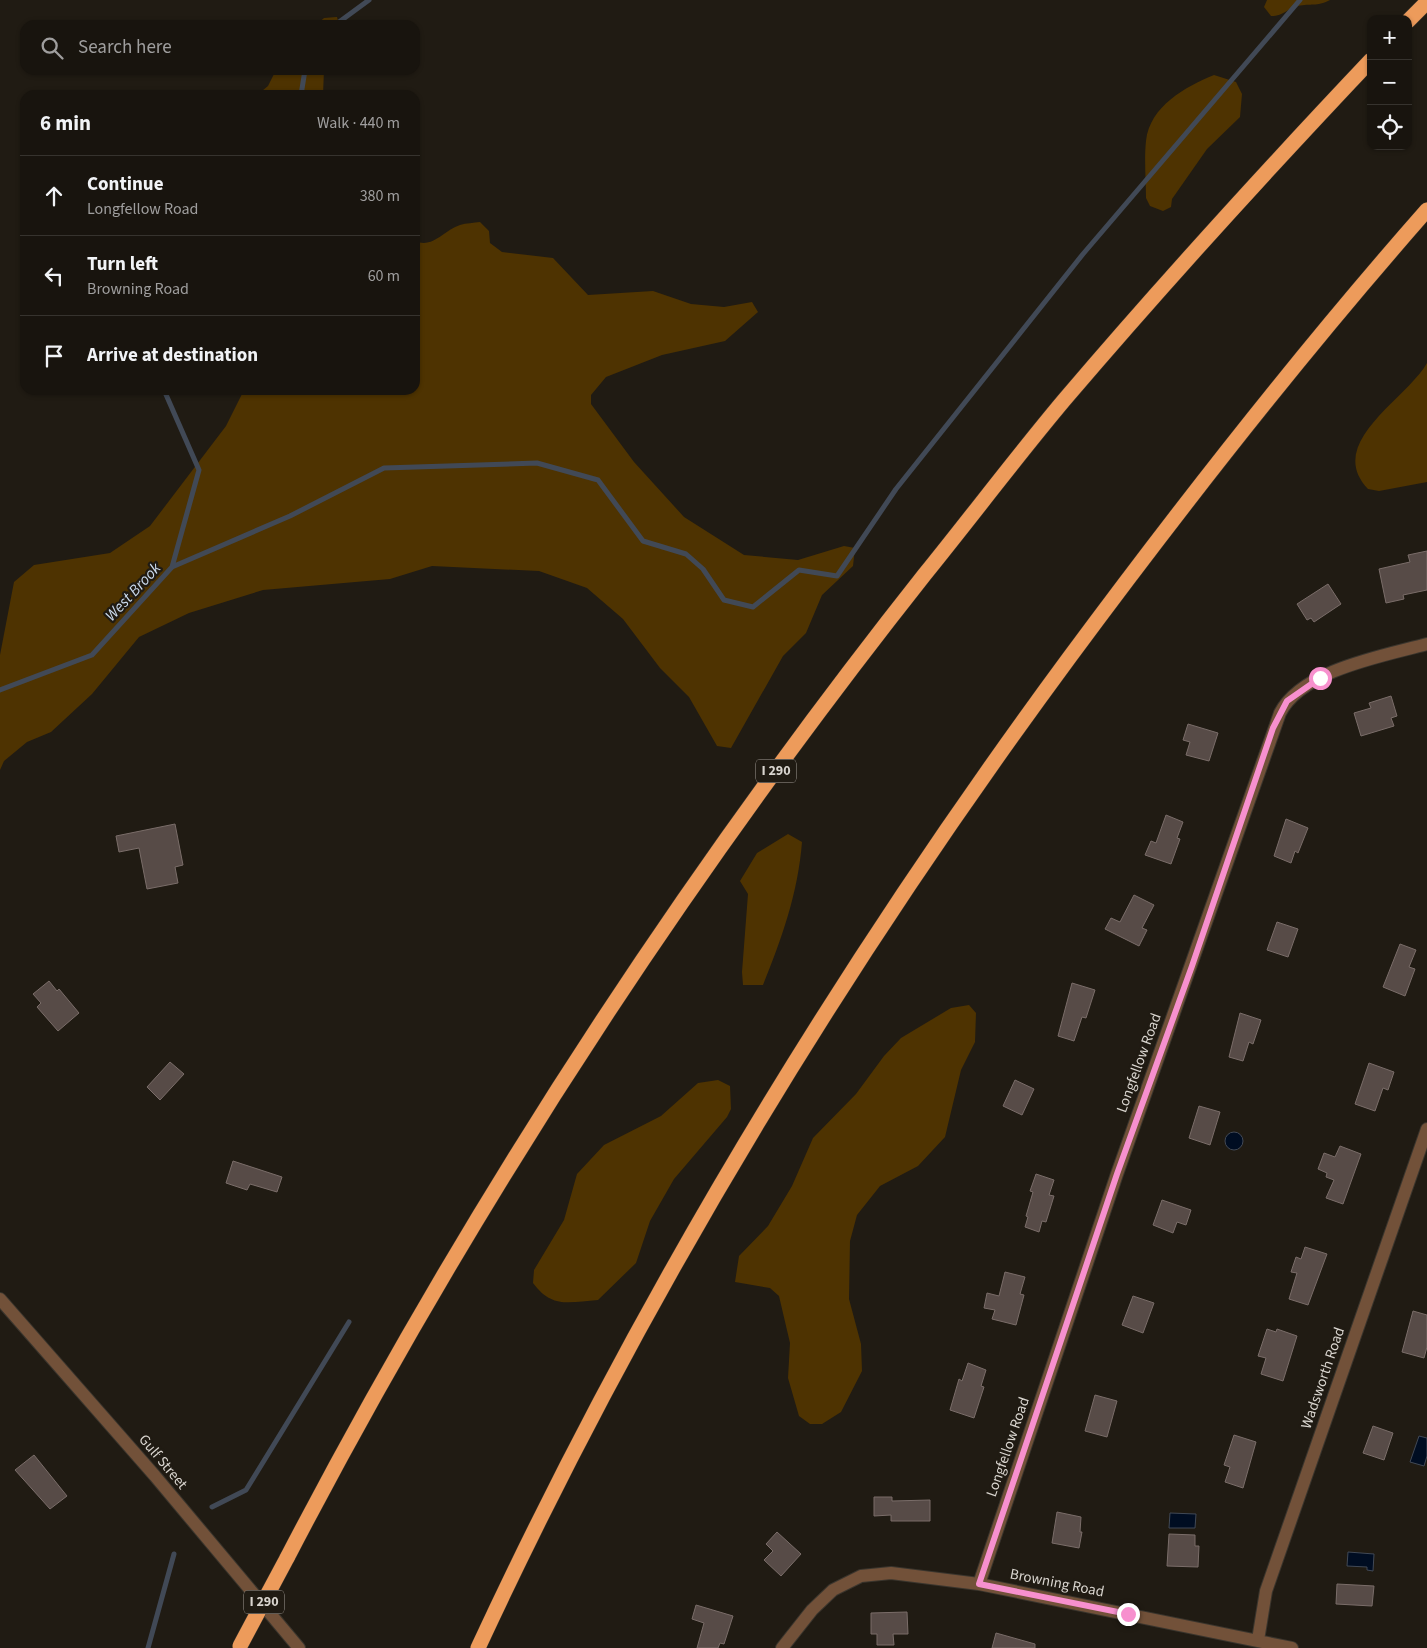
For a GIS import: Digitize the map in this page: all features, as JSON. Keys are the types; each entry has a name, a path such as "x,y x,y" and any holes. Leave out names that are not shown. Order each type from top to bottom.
{"highway":[{"path":"1412,17 1427,2"},
{"name":"I 290","path":"240,1647 339,1458 419,1316 526,1140 591,1036 758,795 889,620 1064,401 1223,219 1367,64"},
{"path":"478,1648 520,1558 623,1360 774,1098 869,946 1022,721 1124,584 1263,405 1427,210"}],"street":[{"name":"Longfellow Road","path":"979,1584 1117,1174 1280,713 1292,696 1327,674 1427,644"},
{"name":"Wadsworth Road","path":"1258,1640 1266,1591 1427,1128"},
{"name":"Gulf Street","path":"0,1299 155,1476 299,1648"},
{"name":"Browning Road","path":"782,1648 817,1603 833,1590 861,1576 891,1573 979,1584 1292,1648"}],"shaded area":[{"path":"1267,0 1330,0 1294,7 1280,15 1271,16 1264,7"},
{"path":"337,17 338,20 322,20 324,18"},
{"path":"274,75 324,75 323,90 263,90 268,86"},
{"path":"1214,75 1236,82 1242,94 1240,117 1207,149 1172,199 1171,207 1163,211 1150,206 1146,198 1145,148 1149,129 1154,118 1171,99 1192,85"},
{"path":"480,222 489,231 490,243 502,252 553,258 588,295 653,291 691,304 724,307 752,302 758,312 725,341 662,355 606,377 591,395 591,404 634,462 684,517 744,555 798,560 844,546 855,548 853,566 822,595 806,633 783,656 731,748 717,746 689,697 660,668 623,619 587,588 539,571 432,566 390,579 263,590 189,613 139,637 92,694 51,732 27,742 4,761 0,770 0,655 14,582 34,565 110,553 150,526 226,426 242,395 420,395 420,243 433,241 454,227"},
{"path":"1427,363 1427,482 1379,491 1368,489 1357,472 1356,455 1362,438 1374,422 1417,377"},
{"path":"788,834 802,842 797,879 788,915 763,985 743,985 742,972 748,894 740,881 757,853"},
{"path":"969,1005 976,1013 975,1042 961,1070 945,1137 918,1166 880,1186 857,1215 850,1241 849,1299 861,1344 862,1371 841,1412 822,1424 810,1424 799,1416 788,1378 790,1343 779,1296 770,1288 735,1282 739,1256 768,1226 792,1186 813,1138 856,1094 884,1056 901,1038 951,1008"},
{"path":"718,1080 730,1086 731,1109 727,1117 674,1179 650,1221 636,1263 598,1300 562,1302 547,1297 533,1283 534,1270 564,1220 577,1174 604,1145 661,1116 698,1083"}],"water":[{"path":"1230,1132 1238,1132 1243,1137 1241,1148 1230,1150 1225,1145 1225,1137"},
{"path":"1419,1436 1427,1438 1427,1456 1424,1466 1410,1462"},
{"path":"1170,1513 1196,1514 1195,1528 1169,1528"},
{"path":"1348,1552 1374,1554 1373,1571 1367,1570 1367,1567 1347,1566"}],"building":[{"path":"1427,551 1427,590 1403,595 1404,599 1386,603 1379,569 1410,562 1408,555"},
{"path":"1328,584 1341,604 1314,622 1311,618 1307,620 1297,604"},
{"path":"1391,696 1397,716 1391,718 1394,726 1361,736 1354,713 1371,708 1369,703"},
{"path":"1188,724 1218,733 1209,761 1186,755 1190,742 1183,740"},
{"path":"1166,815 1183,822 1177,838 1180,839 1171,864 1145,855 1151,841 1156,843"},
{"path":"1286,819 1308,828 1298,853 1295,851 1291,863 1274,856"},
{"path":"175,824 183,865 175,867 178,883 147,889 139,848 119,852 116,836"},
{"path":"1134,895 1154,905 1142,928 1147,930 1139,946 1105,929 1111,918 1120,922"},
{"path":"1277,922 1298,929 1288,957 1267,950"},
{"path":"1400,944 1416,950 1409,967 1415,969 1405,996 1383,987"},
{"path":"49,981 57,991 59,989 79,1013 58,1031 37,1007 41,1003 33,994"},
{"path":"1072,983 1095,990 1086,1018 1082,1017 1074,1041 1058,1036"},
{"path":"1240,1013 1261,1020 1253,1044 1249,1042 1243,1061 1229,1057"},
{"path":"170,1062 184,1074 160,1100 147,1087"},
{"path":"1369,1063 1394,1072 1388,1090 1383,1088 1375,1111 1355,1104"},
{"path":"1015,1080 1034,1089 1022,1115 1003,1106"},
{"path":"1199,1106 1220,1112 1210,1145 1189,1138"},
{"path":"1340,1146 1361,1154 1343,1204 1326,1198 1334,1180 1326,1177 1327,1173 1318,1169 1324,1153 1335,1157"},
{"path":"233,1161 282,1177 277,1192 250,1184 247,1190 226,1183"},
{"path":"1036,1174 1054,1180 1049,1195 1054,1196 1046,1222 1042,1221 1039,1232 1025,1227 1033,1192 1030,1191"},
{"path":"1162,1200 1191,1210 1186,1225 1177,1222 1173,1233 1153,1225"},
{"path":"1305,1247 1327,1254 1308,1305 1289,1299 1297,1273 1291,1272 1296,1257 1301,1259"},
{"path":"1005,1272 1025,1277 1020,1294 1024,1295 1016,1325 992,1319 995,1310 984,1308 987,1293 999,1296"},
{"path":"1133,1296 1154,1303 1143,1333 1122,1325"},
{"path":"1413,1311 1427,1315 1427,1347 1424,1358 1402,1352"},
{"path":"1267,1329 1276,1332 1277,1329 1297,1336 1283,1381 1261,1374 1266,1358 1258,1356"},
{"path":"968,1363 986,1370 981,1386 984,1387 974,1418 950,1410 959,1379 962,1381"},
{"path":"1095,1395 1117,1401 1107,1437 1085,1431"},
{"path":"1373,1426 1393,1433 1384,1460 1363,1453"},
{"path":"1234,1435 1256,1442 1243,1488 1225,1482 1230,1467 1224,1465"},
{"path":"34,1455 67,1496 50,1509 15,1470"},
{"path":"874,1497 892,1497 892,1501 930,1500 930,1521 891,1521 891,1515 874,1516"},
{"path":"1057,1512 1081,1517 1080,1532 1082,1532 1079,1548 1052,1543"},
{"path":"777,1532 801,1554 781,1576 764,1560 773,1551 766,1544"},
{"path":"1169,1534 1195,1535 1195,1546 1199,1546 1198,1567 1167,1566"},
{"path":"1337,1584 1374,1586 1372,1606 1336,1604"},
{"path":"696,1605 733,1616 724,1644 720,1643 718,1648 697,1648 704,1623 692,1619"},
{"path":"907,1612 908,1634 893,1634 894,1645 877,1645 877,1634 871,1634 871,1613"},
{"path":"996,1633 1035,1644 1035,1648 992,1648"}],"waterway":[{"name":"West Brook","path":"342,20 369,0"},
{"path":"172,567 290,516 384,468 537,463 598,480 643,541 686,554 703,569 724,600 753,607 799,570 837,576 896,489 1083,254 1300,0"},
{"name":"West Brook","path":"302,90 304,75"},
{"name":"West Brook","path":"0,690 92,655 172,567 199,470 166,395"},
{"path":"212,1507 246,1490 349,1322"},
{"path":"148,1648 174,1554"}],"route":[{"path":"1128,1614 979,1584 1117,1174 1192,966 1273,728 1287,701 1320,678"}]}
